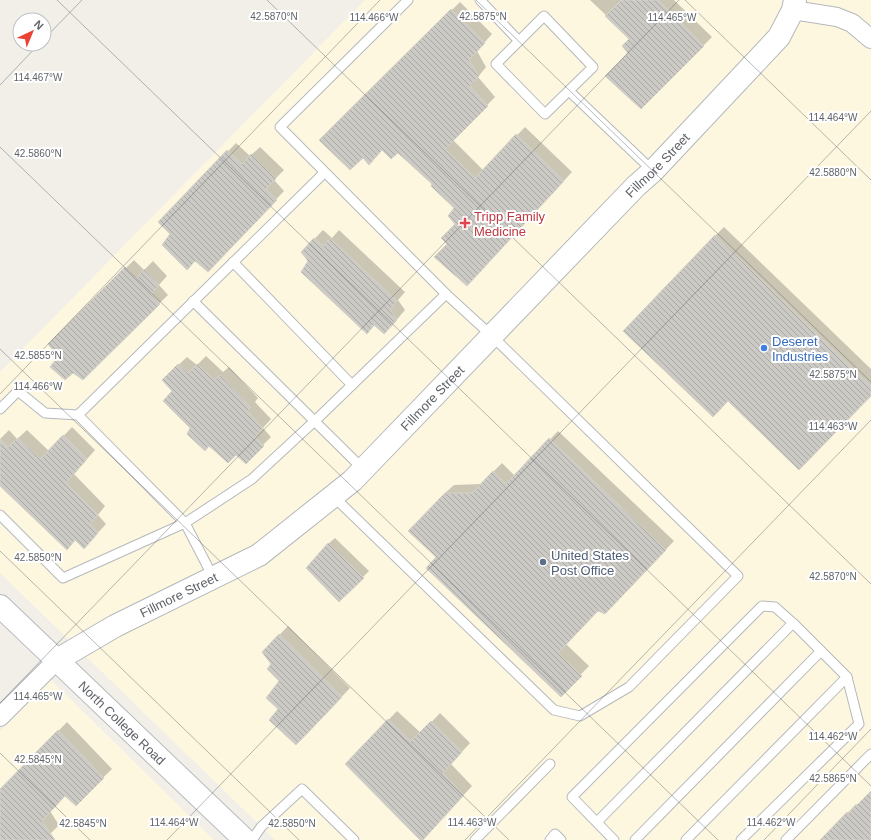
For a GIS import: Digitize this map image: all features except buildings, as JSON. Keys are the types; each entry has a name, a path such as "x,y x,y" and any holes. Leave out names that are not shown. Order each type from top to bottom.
{"street":[{"path":"794,5 837,17 852,23 871,39"},
{"name":"Fillmore Street","path":"0,717 57,660 115,626 259,555 352,481 653,171 779,38 794,5"},
{"name":"North College Road","path":"0,606 245,840"}],"lane":[{"path":"333,496 554,710 580,716 629,688 738,576 492,336 446,294 324,173 280,127 408,0"},
{"path":"480,0 519,40"},
{"path":"544,16 593,67 569,91 545,114 496,64 544,16"},
{"path":"569,91 653,171"},
{"path":"78,415 324,173"},
{"path":"233,262 352,385"},
{"path":"0,515 63,578 185,523 252,479 315,421 446,294"},
{"path":"194,301 363,469"},
{"path":"0,409 18,391 45,413 78,415 185,523 214,578"},
{"path":"614,840 572,797 762,606 775,607 847,677 858,724 741,840"},
{"path":"597,822 793,623"},
{"path":"635,840 821,651"},
{"path":"686,840 847,677"},
{"path":"786,840 871,754"},
{"path":"475,840 550,764"},
{"path":"252,840 261,827 302,789 354,840"},
{"path":"550,840 555,834 561,840"}],"shaded area":[{"path":"365,0 871,0 871,840 275,840 0,573 0,372"},
{"path":"51,680 214,840 0,840 0,731"}],"place":[{"name":"Tripp Family Medicine","path":"465,223"},
{"name":"Deseret Industries","path":"764,348"},
{"name":"United States Post Office","path":"543,562"}]}
